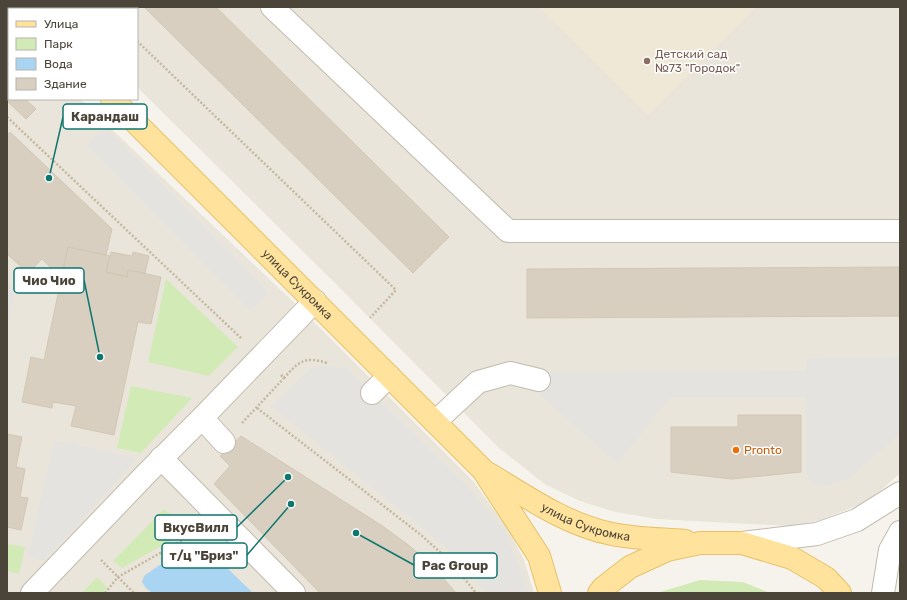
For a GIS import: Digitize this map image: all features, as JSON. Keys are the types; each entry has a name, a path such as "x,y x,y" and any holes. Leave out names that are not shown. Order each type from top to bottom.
{"main road":[{"name":"улица Сукромка","path":"113,100 483,470 539,556 550,593"},
{"name":"улица Сукромка","path":"483,470 536,503 571,521 612,534 700,543"},
{"path":"599,593 603,588 630,568 667,550 700,543 742,543 792,558 826,578 840,593"}],"street":[{"path":"272,7 508,231 900,231"},
{"path":"32,593 315,301"},
{"path":"435,422 478,382 510,373 539,380"},
{"path":"372,393 389,376"},
{"path":"202,418 224,442"},
{"path":"162,458 294,593"},
{"path":"742,543 817,534 857,520 900,492"},
{"path":"883,593 890,550 900,532"}],"path":[{"path":"138,42 396,290 370,318"},
{"path":"7,117 284,378"},
{"path":"224,442 294,367 304,360 315,359 327,363"},
{"path":"257,408 421,535 451,562 476,593"},
{"path":"105,593 118,577 200,530"},
{"path":"96,556 134,593"}],"shaded area":[{"path":"56,7 900,7 900,473 880,491 861,504 821,520 789,526 657,519 615,512 580,501 546,485 500,449 138,88 138,8"},
{"name":"Детский сад №73 \"Городок\"","path":"539,7 756,7 648,115"},
{"path":"7,30 8,100 81,100 306,314 473,481 508,529 524,560 534,593 7,593"},
{"path":"105,127 269,293 251,311 87,145"},
{"path":"7,285 17,288 7,324"},
{"path":"900,357 900,434 849,478 831,485 813,484 806,474 806,397 671,397 617,463 532,388 547,372 806,371 807,358"},
{"path":"313,366 345,368 467,486 505,531 529,593 486,593 456,557 425,530 271,406"},
{"path":"54,440 137,458 45,561 28,556"}],"green space":[{"path":"166,279 238,347 209,376 148,362"},
{"path":"131,386 192,398 141,453 117,448"},
{"path":"164,509 188,531 122,568 113,561"},
{"path":"7,544 25,547 19,574 7,571"},
{"path":"97,577 107,587 103,593 82,593"},
{"path":"700,580 743,582 770,593 657,593"}],"water":[{"path":"199,553 222,563 253,593 152,593 142,582 144,576 158,566 186,554"}],"building":[{"path":"144,7 216,7 449,237 413,273"},
{"path":"7,81 8,100 26,100 36,109 26,119 7,101"},
{"path":"10,132 112,229 106,255 68,247 61,278 42,259 28,273 7,254 7,135"},
{"path":"68,247 110,256 106,272 127,277 128,270 161,277 151,324 138,322 114,435 71,426 76,406 53,402 52,408 22,402 31,357 44,360"},
{"path":"111,252 132,256 133,252 149,256 145,273 128,270 127,277 106,272"},
{"path":"900,267 900,316 527,318 527,269"},
{"name":"Pronto","path":"738,415 801,415 801,472 732,479 671,472 671,427 738,427"},
{"path":"7,434 22,437 16,467 25,469 20,497 28,498 21,530 7,527"},
{"path":"241,436 381,525 411,547 439,573 456,593 320,593 214,484 230,466 220,456"}],"place":[{"name":"Детский сад №73 \"Городок\"","path":"647,61"},
{"name":"Карандаш","path":"49,178"},
{"name":"Чио Чио","path":"100,357"},
{"name":"Pronto","path":"736,450"},
{"name":"ВкусВилл","path":"288,477"},
{"name":"т/ц \"Бриз\"","path":"291,504"},
{"name":"Pac Group","path":"356,533"}]}
